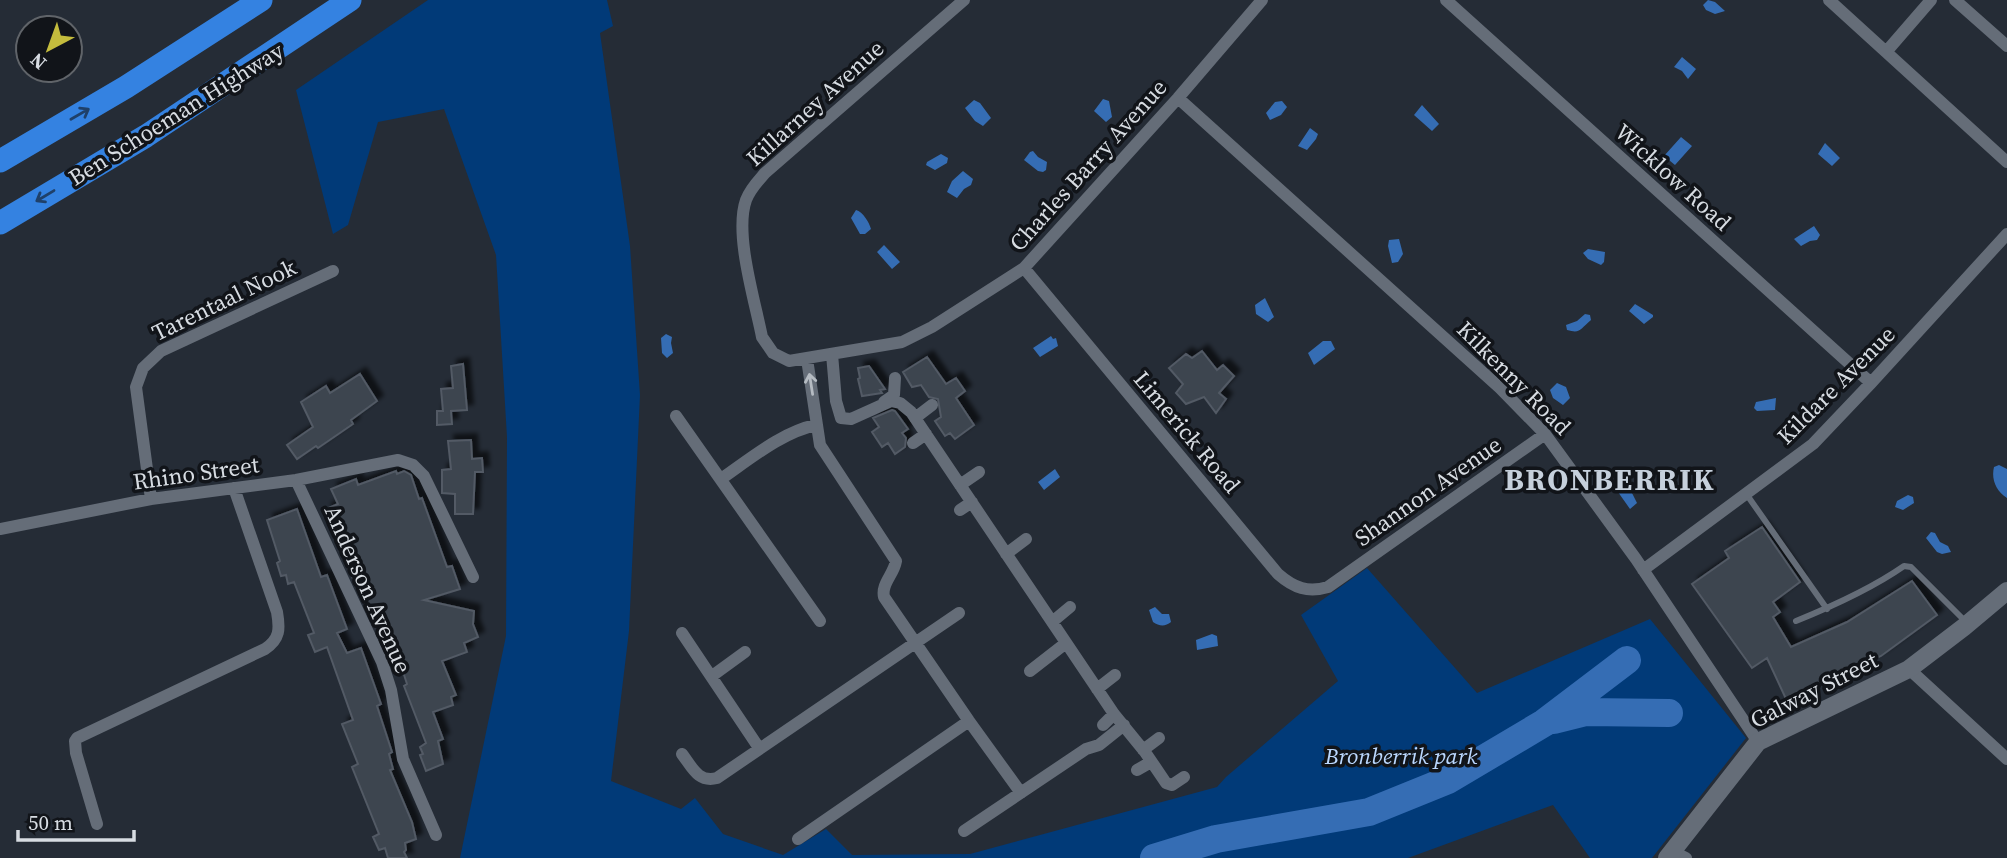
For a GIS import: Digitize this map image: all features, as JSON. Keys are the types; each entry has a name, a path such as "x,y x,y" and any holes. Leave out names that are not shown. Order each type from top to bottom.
{"highway":[{"path":"0,161 126,88 261,0"},
{"name":"Ben Schoeman Highway","path":"0,223 146,136 350,0"}],"street":[{"name":"Killarney Avenue","path":"765,343 742,228 744,208 751,190 765,173 964,0"},
{"name":"Wicklow Road","path":"1446,0 1871,383"},
{"path":"1829,0 2007,162"},
{"path":"1886,52 1931,0"},
{"path":"1955,0 2007,46"},
{"name":"Charles Barry Avenue","path":"765,343 773,353 784,359 807,359 902,341 919,335 1024,268 1178,97 1256,2"},
{"name":"Kilkenny Road","path":"1178,97 1500,388 1545,434 1643,570 1758,742"},
{"name":"Kildare Avenue","path":"1643,570 1747,495 1813,443 2007,234"},
{"name":"Limerick Road","path":"1024,268 1278,574 1289,583 1304,589 1321,589 1335,583"},
{"name":"Tarentaal Nook","path":"151,499 136,387 143,368 161,351 333,271"},
{"path":"831,354 838,412 841,418 847,420"},
{"path":"807,359 820,445 896,561 883,592 914,642 1021,793"},
{"path":"831,425 847,420 894,395 895,378"},
{"path":"884,402 900,403 915,418 1016,569 1071,663 1097,689 1166,783 1172,785 1184,777"},
{"path":"915,418 932,405"},
{"path":"676,416 820,621"},
{"path":"721,479 785,437 803,428 817,429"},
{"path":"913,443 926,434"},
{"name":"Shannon Avenue","path":"1335,583 1545,434"},
{"name":"Rhino Street","path":"0,529 151,499 296,480 398,460 413,465 424,476 473,577"},
{"path":"960,485 979,472"},
{"name":"Anderson Avenue","path":"296,480 382,662 391,690 403,759 436,835"},
{"path":"97,824 76,753 77,738 265,649 276,640 279,624 277,612 234,488"},
{"path":"960,510 972,502"},
{"path":"1006,554 1026,539"},
{"path":"1004,578 1016,569"},
{"name":"Galway Street","path":"1675,856 1758,742 1909,669 2007,591"},
{"path":"1030,671 1056,634 1070,607"},
{"path":"682,754 699,777 711,780 959,612"},
{"path":"682,633 760,748"},
{"path":"712,676 745,652"},
{"path":"1909,669 2007,759"},
{"path":"1097,689 1115,675"},
{"path":"1102,725 1114,714"},
{"path":"798,839 969,721"},
{"path":"964,831 1086,750 1100,745 1124,725"},
{"path":"1143,750 1158,738"},
{"path":"1137,770 1152,762"}],"lane":[{"path":"1747,495 1827,609"},
{"path":"1796,621 1827,609 1907,566 1968,624"}],"green space":[{"name":"Bronberrik park","path":"428,0 607,0 613,26 600,33 630,246 640,395 629,631 611,781 681,809 695,798 723,834 783,855 826,829 852,855 970,854 1217,787 1338,681 1301,615 1367,568 1477,693 1650,619 1746,738 1652,858 1590,858 1553,805 1408,858 460,858 506,636 507,437 496,255 444,109 378,122 348,225 333,234 296,90"}],"shaded area":[{"path":"1708,0 1715,2 1725,11 1715,14 1706,10 1703,5"},
{"path":"1682,57 1696,69 1688,79 1682,71 1674,67"},
{"path":"1103,99 1109,101 1112,117 1106,122 1094,111"},
{"path":"974,100 980,103 991,118 983,126 975,121 965,108"},
{"path":"1282,101 1287,107 1281,115 1270,120 1266,113 1275,102"},
{"path":"1422,105 1439,124 1432,131 1414,115"},
{"path":"1310,128 1318,134 1307,150 1298,146"},
{"path":"1681,137 1692,146 1675,165 1664,156"},
{"path":"1825,143 1840,158 1832,166 1818,154"},
{"path":"1033,151 1047,162 1043,172 1024,160"},
{"path":"941,154 948,158 947,163 935,170 926,165 927,162"},
{"path":"963,171 973,179 971,185 957,198 947,192 952,181"},
{"path":"856,210 870,226 871,229 865,234 860,234 851,218"},
{"path":"1814,226 1820,235 1817,240 1801,246 1794,239"},
{"path":"1399,239 1403,254 1398,262 1392,263 1389,240"},
{"path":"884,245 900,262 892,269 877,252"},
{"path":"1588,249 1605,252 1601,265 1588,259 1583,253"},
{"path":"1265,298 1274,317 1268,322 1256,314 1255,305"},
{"path":"1635,304 1653,317 1644,324 1629,311"},
{"path":"1585,314 1590,315 1591,320 1578,331 1567,330 1566,325"},
{"path":"666,334 672,337 673,353 667,358 662,353 661,338"},
{"path":"1051,336 1056,338 1058,346 1040,357 1033,348"},
{"path":"1323,341 1331,341 1335,349 1314,365 1308,353"},
{"path":"1557,383 1566,387 1570,398 1563,405 1553,398 1550,390"},
{"path":"1776,398 1775,410 1757,411 1754,408 1756,402"},
{"path":"1999,465 2007,469 2007,498 1997,488 1994,480 1994,467"},
{"path":"1055,469 1060,477 1044,490 1038,482"},
{"path":"1628,485 1637,503 1630,509 1618,492"},
{"path":"1908,495 1913,497 1914,503 1903,510 1895,507 1897,501"},
{"path":"1931,532 1948,546 1951,552 1937,552 1926,538"},
{"path":"1155,607 1162,614 1169,614 1171,622 1162,625 1153,622 1149,610"},
{"path":"1212,634 1217,636 1218,646 1197,650 1196,640"}],"building":[{"path":"1202,351 1217,370 1223,365 1234,376 1219,393 1226,399 1216,413 1204,397 1186,404 1176,393 1183,384 1169,368 1186,354 1192,358"},
{"path":"927,357 946,384 956,378 965,391 956,398 974,425 955,439 950,433 945,436 935,421 941,417 938,399 929,397 921,385 912,387 903,372"},
{"path":"463,364 467,410 451,411 452,424 437,425 437,411 443,411 441,389 453,388 451,366"},
{"path":"869,366 885,389 880,390 882,393 862,396 858,368"},
{"path":"360,374 377,401 351,420 353,424 297,459 287,445 313,427 301,402 326,386 330,393"},
{"path":"892,410 908,429 902,433 906,438 905,447 895,454 888,443 882,447 872,432 879,427 873,418"},
{"path":"471,440 472,459 482,458 483,472 475,472 473,514 455,514 455,494 442,493 442,470 451,469 448,441"},
{"path":"396,471 397,474 404,471 411,475 447,567 452,566 460,589 424,600 474,611 473,624 478,637 464,643 467,652 442,661 456,695 451,697 453,705 433,712 443,739 438,741 443,764 426,771 420,747 426,743 404,686 407,684 398,656 393,658 382,622 376,625 369,606 366,607 326,509 338,504 331,489 356,479 358,485"},
{"path":"297,509 321,577 327,575 347,629 337,633 347,653 361,648 381,704 377,706 392,752 389,754 393,769 390,770 412,822 416,839 405,843 404,852 407,858 388,858 385,848 379,850 373,837 379,834 352,767 358,764 342,724 353,720 327,647 315,652 308,635 314,633 294,582 288,584 286,575 281,576 277,563 280,561 267,520"},
{"path":"1762,527 1800,582 1773,602 1780,612 1773,617 1791,647 1847,622 1912,581 1937,615 1881,656 1786,699 1767,658 1752,668 1692,584 1729,558 1725,551"}],"waterway":[{"path":"1154,858 1216,839 1369,812 1448,780 1544,723 1627,660"},
{"path":"1554,720 1586,712 1669,713"}],"district":[{"name":"BRONBERRIK","path":"1610,479"}]}
